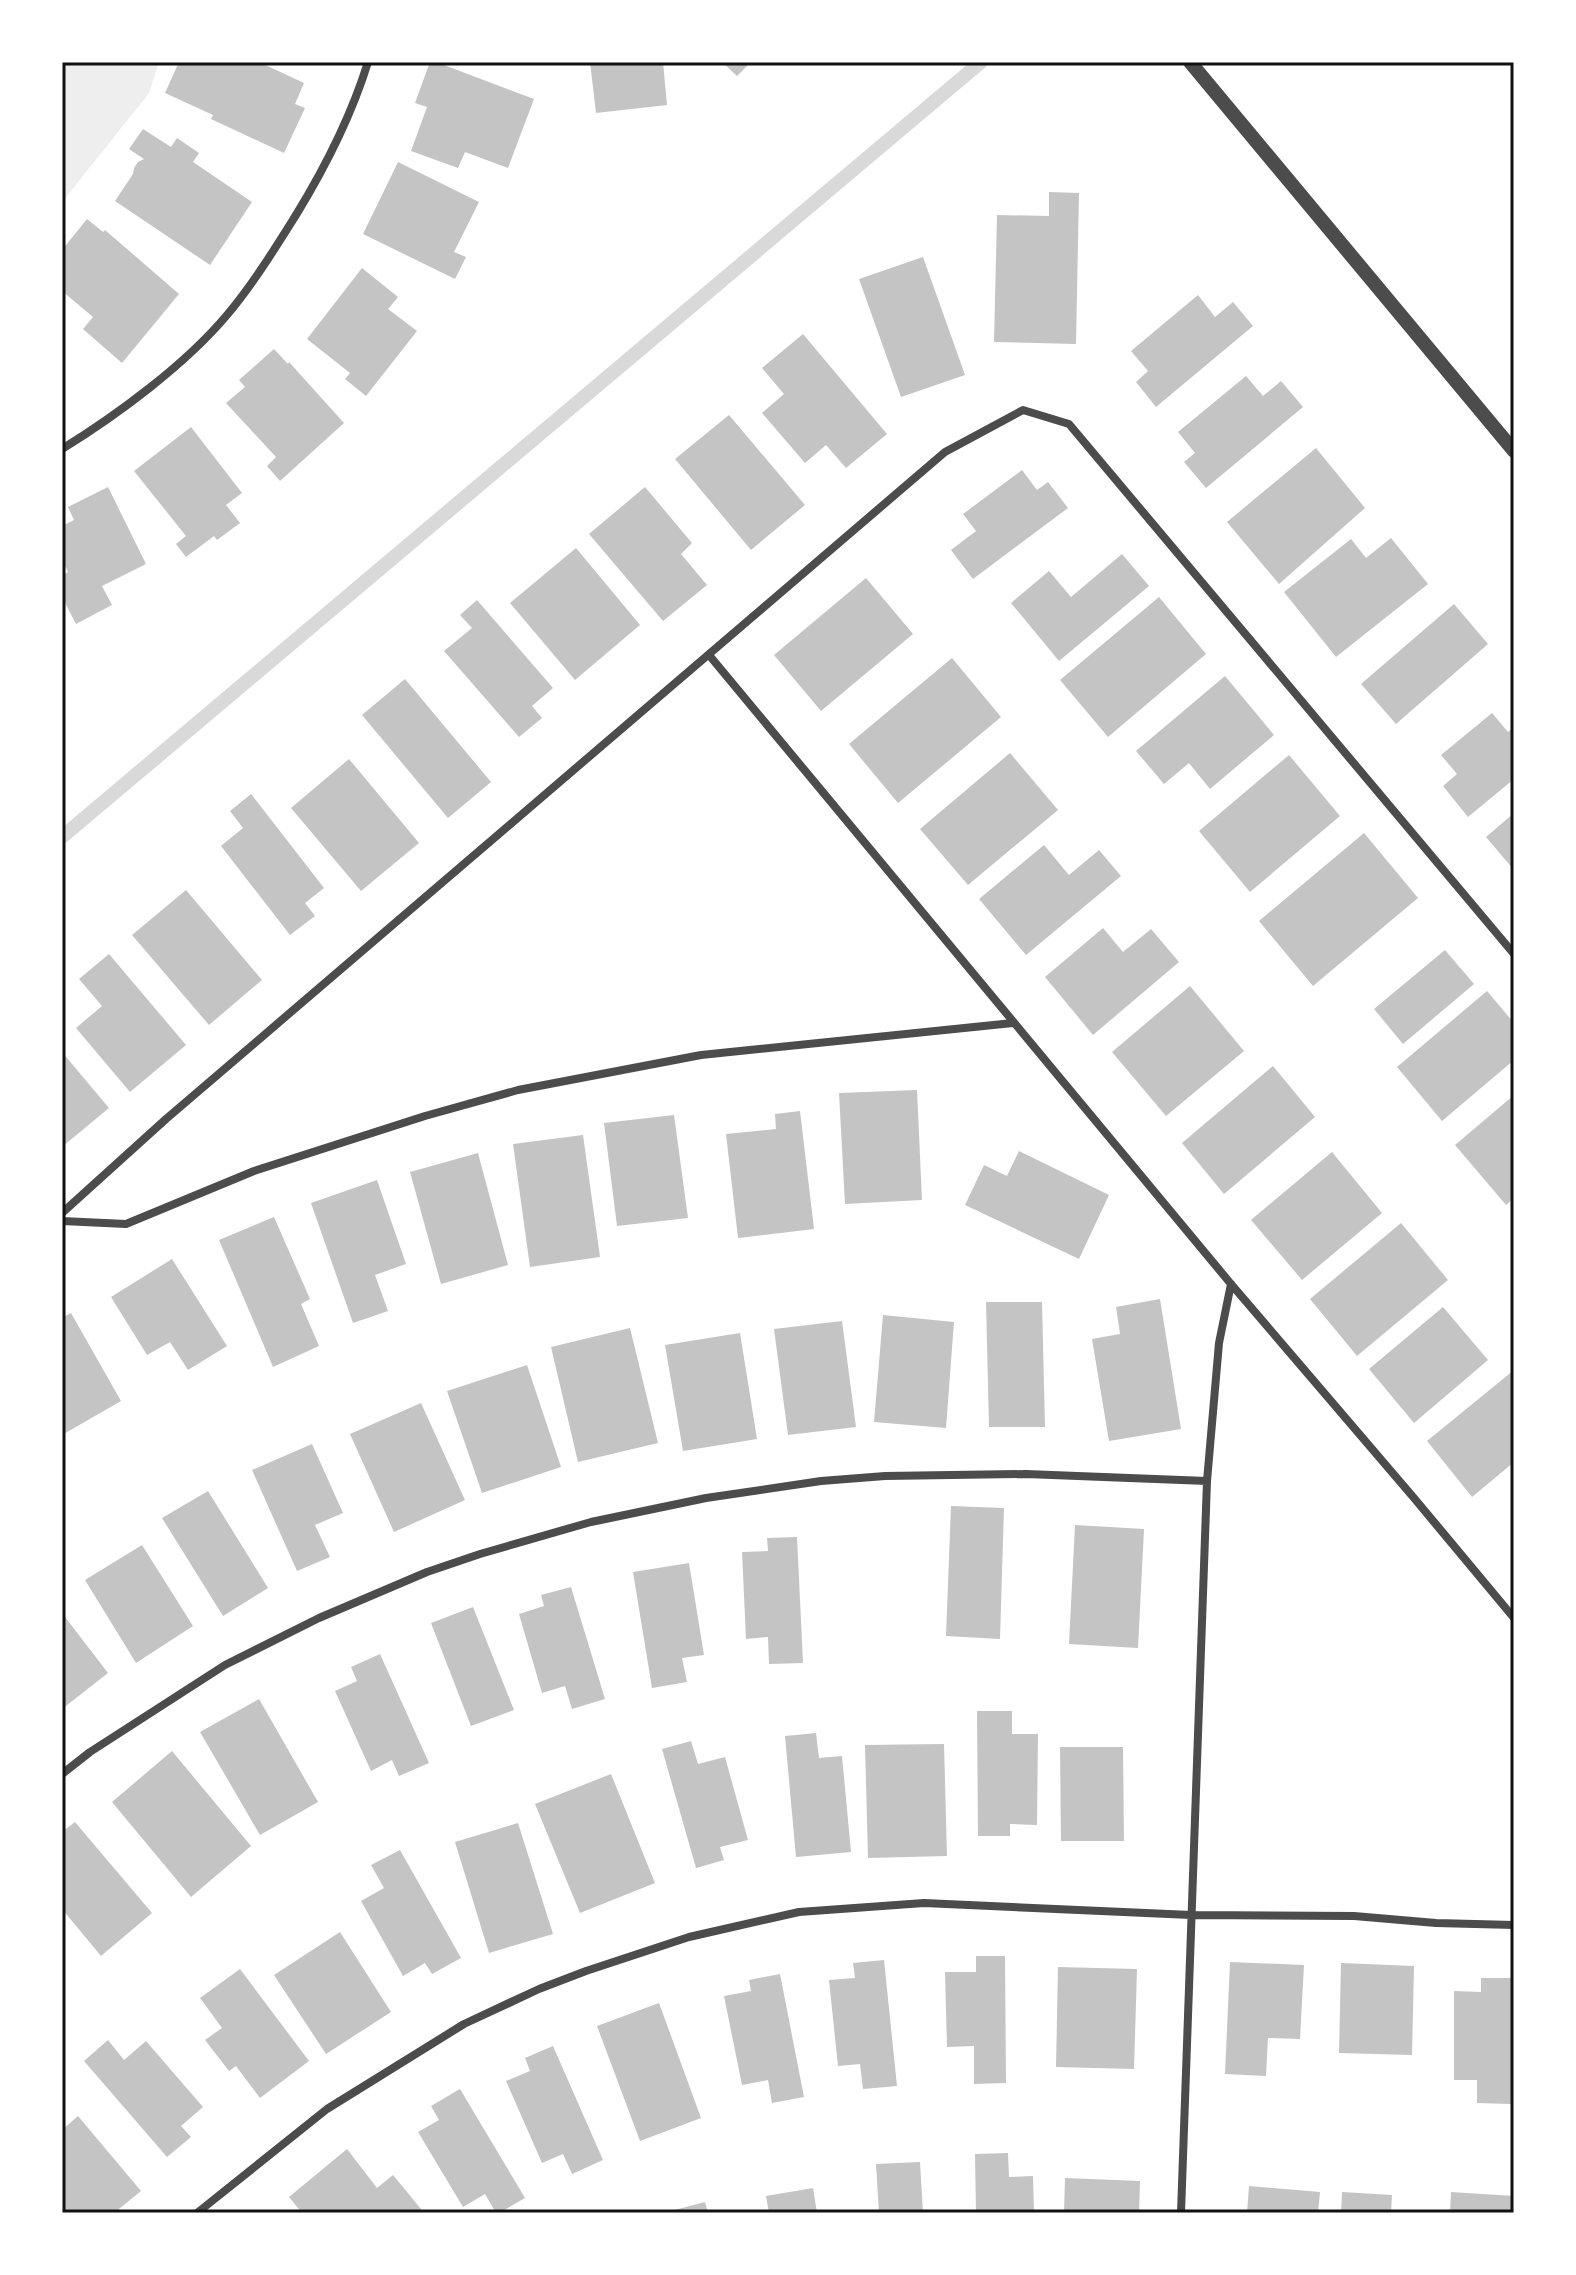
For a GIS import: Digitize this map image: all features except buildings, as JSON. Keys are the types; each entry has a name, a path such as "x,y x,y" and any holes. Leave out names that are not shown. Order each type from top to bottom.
{"street":[{"path":"62,449 100,426 175,366 225,317 264,266 323,172 345,126 368,62"},
{"path":"1190,62 1514,451"},
{"path":"62,1213 166,1119 945,452 1023,410 1069,424 1514,954"},
{"path":"709,655 1231,1284 1514,1618"},
{"path":"62,1221 126,1224 254,1171 425,1116 518,1090 701,1055 1013,1023"},
{"path":"1181,2213 1207,1481 1219,1343 1231,1284"},
{"path":"62,1774 90,1752 225,1665 319,1618 427,1572 591,1522 706,1498 821,1481 885,1476 1026,1474 1207,1481"},
{"path":"197,2213 327,2109 464,2024 586,1971 689,1937 799,1912 924,1903 1191,1915 1354,1916 1514,1925"}],"shaded area":[{"path":"62,62 159,62 149,93 62,202"}],"waterway":[{"path":"62,837 981,62"}]}
